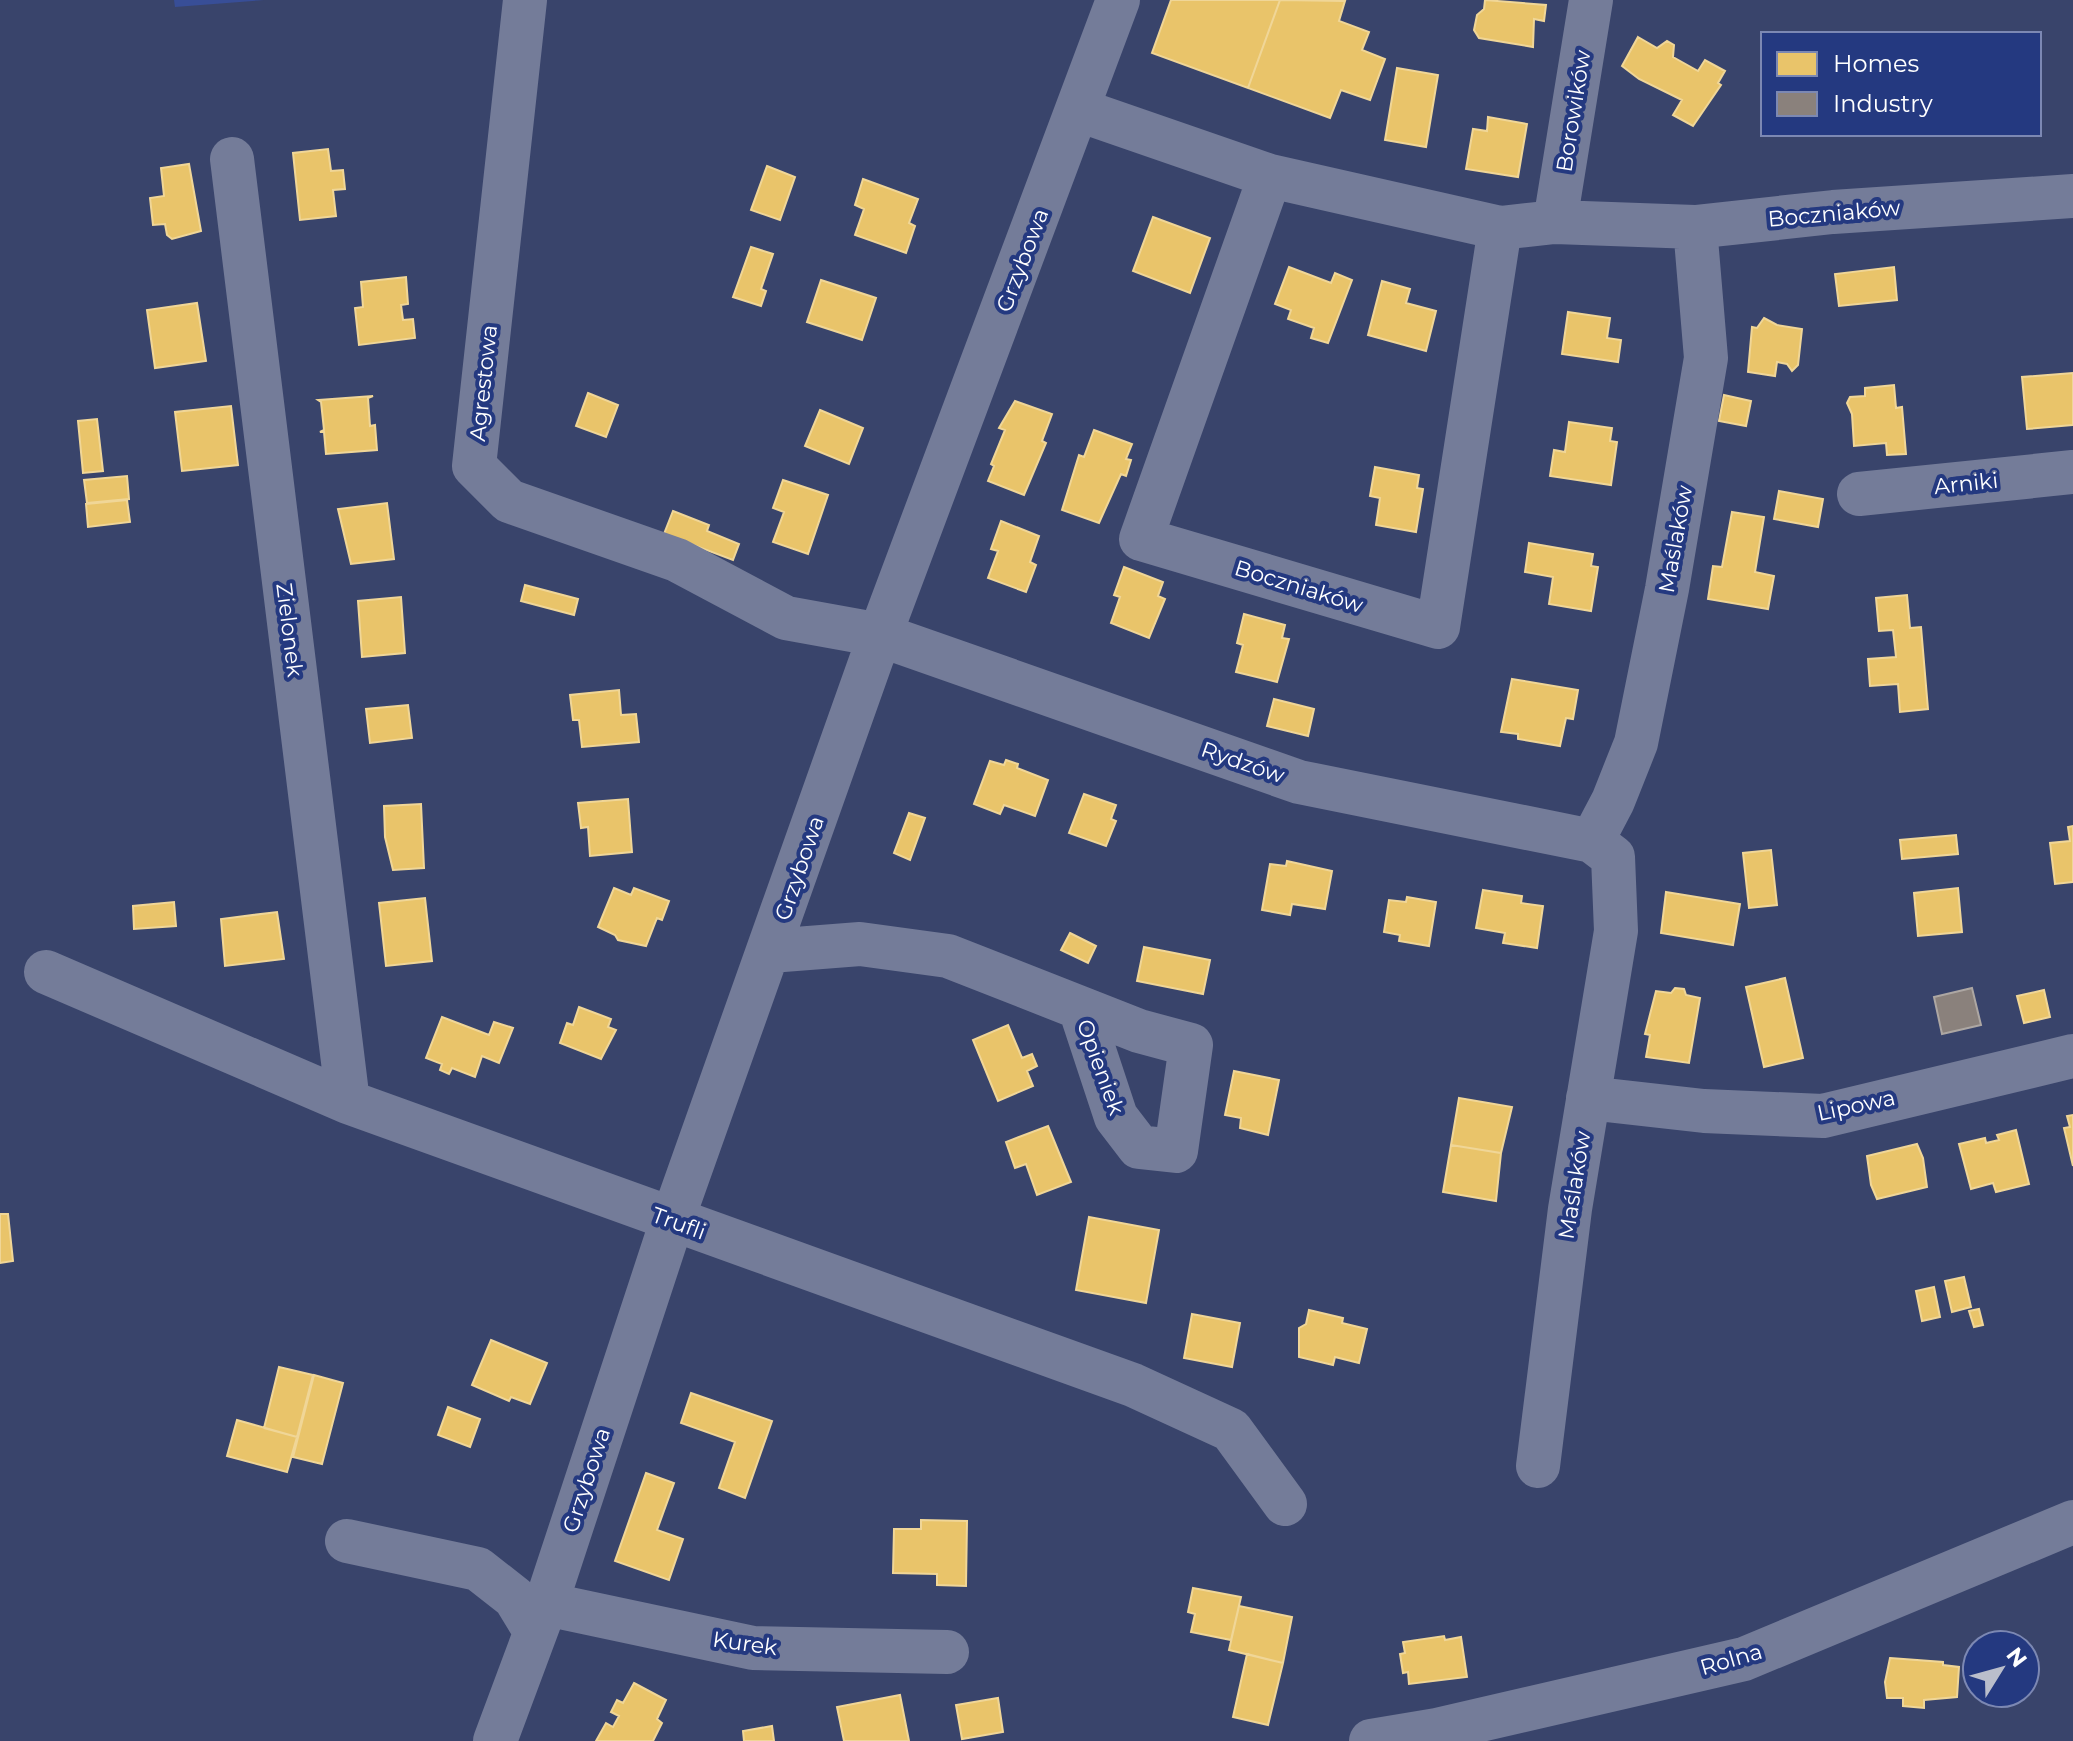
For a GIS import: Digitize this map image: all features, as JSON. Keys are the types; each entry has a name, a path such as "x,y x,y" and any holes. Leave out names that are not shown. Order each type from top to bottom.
{"street":[{"name":"Agrestowa","path":"525,0 474,466 509,501 677,560 786,618 880,635"},
{"name":"Grzybowa","path":"495,1741 565,1546 672,1221 880,635 1118,0"},
{"name":"Borowików","path":"1555,222 1591,0"},
{"name":"Boczniaków","path":"1079,110 1270,176 1500,228 1555,222 1695,227 1833,212 2073,196"},
{"name":"Zielonek","path":"232,159 348,1102"},
{"name":"Boczniaków","path":"1270,176 1141,539 1438,627 1500,228"},
{"name":"Maślaków","path":"1538,1466 1570,1209 1616,931 1602,849 1613,801 1636,743 1667,589 1706,358 1695,227"},
{"name":"Arniki","path":"1859,494 2073,472"},
{"name":"Rydzów","path":"880,635 1299,782 1602,849"},
{"name":"Opieniek","path":"770,951 860,944 948,956 1080,1008"},
{"name":"Trufli","path":"46,972 348,1102 1147,1391 1231,1430 1285,1504"},
{"name":"Lipowa","path":"1588,1098 1704,1111 1823,1116 2073,1056"},
{"name":"Rolna","path":"1371,1741 1506,1728 1744,1659 2073,1522"},
{"path":"347,1541 478,1569 510,1572 539,1564 565,1546"},
{"path":"478,1569 540,1618"},
{"name":"Kurek","path":"540,1618 753,1648 947,1652"}],"shaded area":[{"path":"174,0 264,0 175,7"}],"building: Homes":[{"path":"1171,0 1280,0 1248,88 1152,53"},
{"path":"1280,0 1345,1 1339,21 1369,32 1362,50 1385,59 1370,100 1341,90 1330,118 1248,88"},
{"path":"1485,0 1546,5 1544,21 1534,19 1533,47 1479,38 1474,30"},
{"path":"1638,37 1657,48 1667,41 1674,45 1673,57 1698,71 1705,60 1725,71 1718,83 1721,85 1693,126 1673,115 1682,100 1639,79 1622,66"},
{"path":"1397,68 1438,75 1426,147 1385,140"},
{"path":"1488,117 1527,124 1518,177 1466,169 1473,129 1487,131"},
{"path":"328,149 331,171 343,170 345,189 333,190 336,216 300,220 293,153"},
{"path":"189,164 201,231 172,239 167,235 165,224 153,225 150,198 164,196 161,168"},
{"path":"767,166 795,177 780,220 751,210"},
{"path":"863,179 918,199 909,223 915,226 906,253 855,235 864,209 855,205"},
{"path":"1153,217 1210,238 1190,293 1133,271"},
{"path":"751,247 773,254 761,289 766,291 761,306 733,297"},
{"path":"1289,267 1331,283 1335,273 1352,280 1328,343 1311,338 1314,328 1288,319 1291,310 1275,304"},
{"path":"1894,267 1897,300 1839,306 1835,274"},
{"path":"406,277 408,304 401,305 403,320 413,319 415,338 359,345 355,308 363,307 361,282"},
{"path":"821,280 876,298 862,340 807,322"},
{"path":"1382,281 1410,289 1406,303 1436,311 1426,351 1368,335"},
{"path":"197,303 206,361 155,368 147,310"},
{"path":"1568,312 1610,318 1607,338 1621,340 1618,362 1562,354"},
{"path":"1764,318 1777,325 1802,329 1798,365 1792,371 1787,364 1777,362 1775,376 1748,372 1752,327 1757,328"},
{"path":"2073,373 2073,425 2027,429 2022,377"},
{"path":"1894,385 1896,408 1902,407 1906,454 1887,455 1886,443 1854,446 1852,414 1847,403 1850,397 1865,396 1865,388"},
{"path":"588,393 618,405 606,437 576,426"},
{"path":"1724,395 1751,401 1746,426 1719,421"},
{"path":"373,396 368,398 370,426 375,425 377,450 326,454 324,432 320,432 324,430 321,402 318,400"},
{"path":"1015,401 1052,414 1042,441 1046,443 1024,495 988,481 994,466 991,464 1005,430 999,428"},
{"path":"231,406 238,465 182,471 175,412"},
{"path":"820,410 863,428 849,464 805,446"},
{"path":"97,419 103,471 83,473 78,421"},
{"path":"1569,422 1612,428 1610,441 1617,442 1611,485 1550,476 1554,450 1565,452"},
{"path":"1094,430 1132,444 1126,459 1131,460 1126,476 1121,474 1099,523 1062,510 1079,455 1084,457"},
{"path":"1375,467 1419,475 1417,488 1423,489 1416,532 1376,525 1380,498 1370,496"},
{"path":"127,476 129,499 87,503 84,480"},
{"path":"783,480 828,495 808,554 773,542 784,512 773,508"},
{"path":"1779,491 1823,499 1818,527 1774,519"},
{"path":"127,500 130,522 88,527 86,504"},
{"path":"387,503 394,559 351,564 338,509"},
{"path":"673,511 709,525 707,531 739,544 733,560 664,534"},
{"path":"1732,512 1764,517 1755,572 1774,576 1768,609 1708,599 1713,566 1722,567"},
{"path":"1001,521 1039,536 1030,562 1036,565 1026,592 988,578 998,551 991,549"},
{"path":"1529,543 1593,554 1591,566 1598,567 1591,611 1549,604 1553,577 1525,572"},
{"path":"1124,567 1163,582 1158,596 1165,599 1149,638 1111,623 1120,597 1114,595"},
{"path":"525,585 578,599 574,615 521,601"},
{"path":"1907,595 1910,628 1921,627 1928,709 1900,712 1898,684 1870,686 1868,659 1896,657 1893,630 1879,631 1876,598"},
{"path":"401,597 405,653 362,657 358,601"},
{"path":"1244,614 1285,625 1282,638 1289,639 1277,682 1236,672 1243,645 1237,643"},
{"path":"1512,679 1578,690 1573,719 1566,718 1560,746 1518,739 1518,734 1501,732"},
{"path":"619,690 621,715 636,714 639,742 582,747 579,720 573,720 570,695"},
{"path":"1274,699 1314,709 1308,736 1267,726"},
{"path":"408,705 412,738 370,743 366,709"},
{"path":"1006,760 1018,764 1017,768 1048,780 1035,816 1004,805 1000,814 974,804 990,761 1004,765"},
{"path":"1084,794 1116,805 1111,819 1116,821 1106,846 1069,833"},
{"path":"628,799 632,852 590,856 588,827 581,828 578,803"},
{"path":"421,804 424,868 393,870 385,837 384,806"},
{"path":"909,813 925,818 910,860 894,853"},
{"path":"2073,826 2073,882 2055,884 2050,843 2070,841 2068,827"},
{"path":"1956,835 1958,854 1902,859 1900,840"},
{"path":"1771,850 1777,905 1749,908 1743,853"},
{"path":"1287,861 1332,871 1325,909 1292,904 1290,915 1262,910 1270,864 1286,866"},
{"path":"614,888 631,895 634,888 669,901 662,920 657,918 646,946 618,940 615,935 598,927"},
{"path":"1958,888 1962,932 1918,936 1914,893"},
{"path":"1483,890 1522,896 1521,903 1543,906 1537,948 1503,943 1505,933 1476,928"},
{"path":"1666,892 1740,904 1733,945 1661,933"},
{"path":"1407,897 1436,902 1429,946 1399,941 1400,935 1384,932 1389,900 1406,902"},
{"path":"425,898 432,961 386,966 379,903"},
{"path":"174,902 176,926 134,929 133,906"},
{"path":"277,912 284,959 225,966 221,919"},
{"path":"1070,933 1096,946 1088,963 1061,950"},
{"path":"1144,947 1210,960 1203,994 1137,981"},
{"path":"1785,978 1803,1058 1764,1067 1746,987"},
{"path":"1675,988 1684,989 1686,995 1700,998 1689,1063 1646,1057 1650,1035 1645,1034 1656,991 1671,993"},
{"path":"2044,990 2050,1017 2024,1023 2017,996"},
{"path":"579,1007 611,1019 608,1027 616,1030 601,1059 560,1043 567,1023 573,1025"},
{"path":"442,1017 489,1035 494,1022 513,1028 499,1063 482,1056 475,1077 452,1068 449,1074 440,1070 442,1064 426,1058"},
{"path":"1008,1025 1022,1058 1032,1054 1037,1066 1027,1071 1033,1086 998,1101 973,1040"},
{"path":"1234,1071 1279,1080 1268,1135 1240,1128 1241,1118 1225,1115"},
{"path":"1459,1098 1512,1107 1501,1153 1451,1145"},
{"path":"2073,1115 2073,1166 2064,1128 2070,1127 2067,1116"},
{"path":"1048,1126 1071,1182 1037,1195 1026,1164 1015,1168 1006,1142"},
{"path":"2016,1130 2029,1184 1996,1192 1993,1183 1971,1189 1959,1144 1985,1138 1986,1143 1999,1140 1997,1135"},
{"path":"1917,1144 1923,1158 1927,1187 1877,1199 1871,1185 1867,1156"},
{"path":"1451,1145 1501,1153 1496,1201 1443,1192"},
{"path":"0,1214 8,1214 13,1261 0,1263"},
{"path":"1089,1217 1159,1230 1146,1303 1076,1290"},
{"path":"1964,1277 1971,1307 1952,1312 1945,1281"},
{"path":"1934,1287 1940,1317 1922,1321 1916,1291"},
{"path":"1979,1309 1983,1325 1974,1327 1969,1311"},
{"path":"1309,1310 1343,1318 1342,1323 1367,1329 1359,1363 1335,1357 1333,1365 1299,1357 1299,1328 1306,1324"},
{"path":"1192,1314 1240,1323 1232,1367 1184,1358"},
{"path":"491,1340 547,1363 530,1404 511,1397 509,1401 472,1385"},
{"path":"279,1367 313,1375 297,1437 264,1428"},
{"path":"314,1375 343,1383 322,1464 293,1457"},
{"path":"691,1393 772,1421 745,1498 719,1488 735,1442 681,1423"},
{"path":"448,1407 480,1419 470,1447 438,1435"},
{"path":"237,1420 297,1437 287,1472 227,1456"},
{"path":"646,1473 674,1483 657,1530 683,1539 669,1580 615,1561"},
{"path":"921,1520 967,1521 966,1586 937,1585 937,1574 893,1573 894,1529 921,1529"},
{"path":"1193,1588 1241,1597 1231,1640 1191,1632 1195,1614 1188,1612"},
{"path":"1239,1606 1292,1617 1283,1663 1229,1650"},
{"path":"1444,1636 1445,1640 1461,1637 1467,1677 1409,1684 1408,1672 1403,1673 1400,1654 1405,1653 1403,1642"},
{"path":"1247,1654 1283,1663 1268,1725 1233,1717"},
{"path":"1890,1658 1943,1662 1943,1665 1959,1667 1957,1697 1924,1700 1924,1708 1903,1706 1903,1698 1887,1698 1885,1682"},
{"path":"634,1683 666,1700 657,1719 662,1723 653,1741 596,1741 606,1723 613,1727 619,1716 611,1712 617,1700 623,1703"},
{"path":"900,1695 909,1741 844,1741 837,1707"},
{"path":"998,1698 1003,1732 962,1739 956,1705"},
{"path":"772,1726 774,1741 744,1741 743,1731"}],"building: Industry":[{"path":"1972,988 1981,1025 1942,1034 1934,997"}]}
